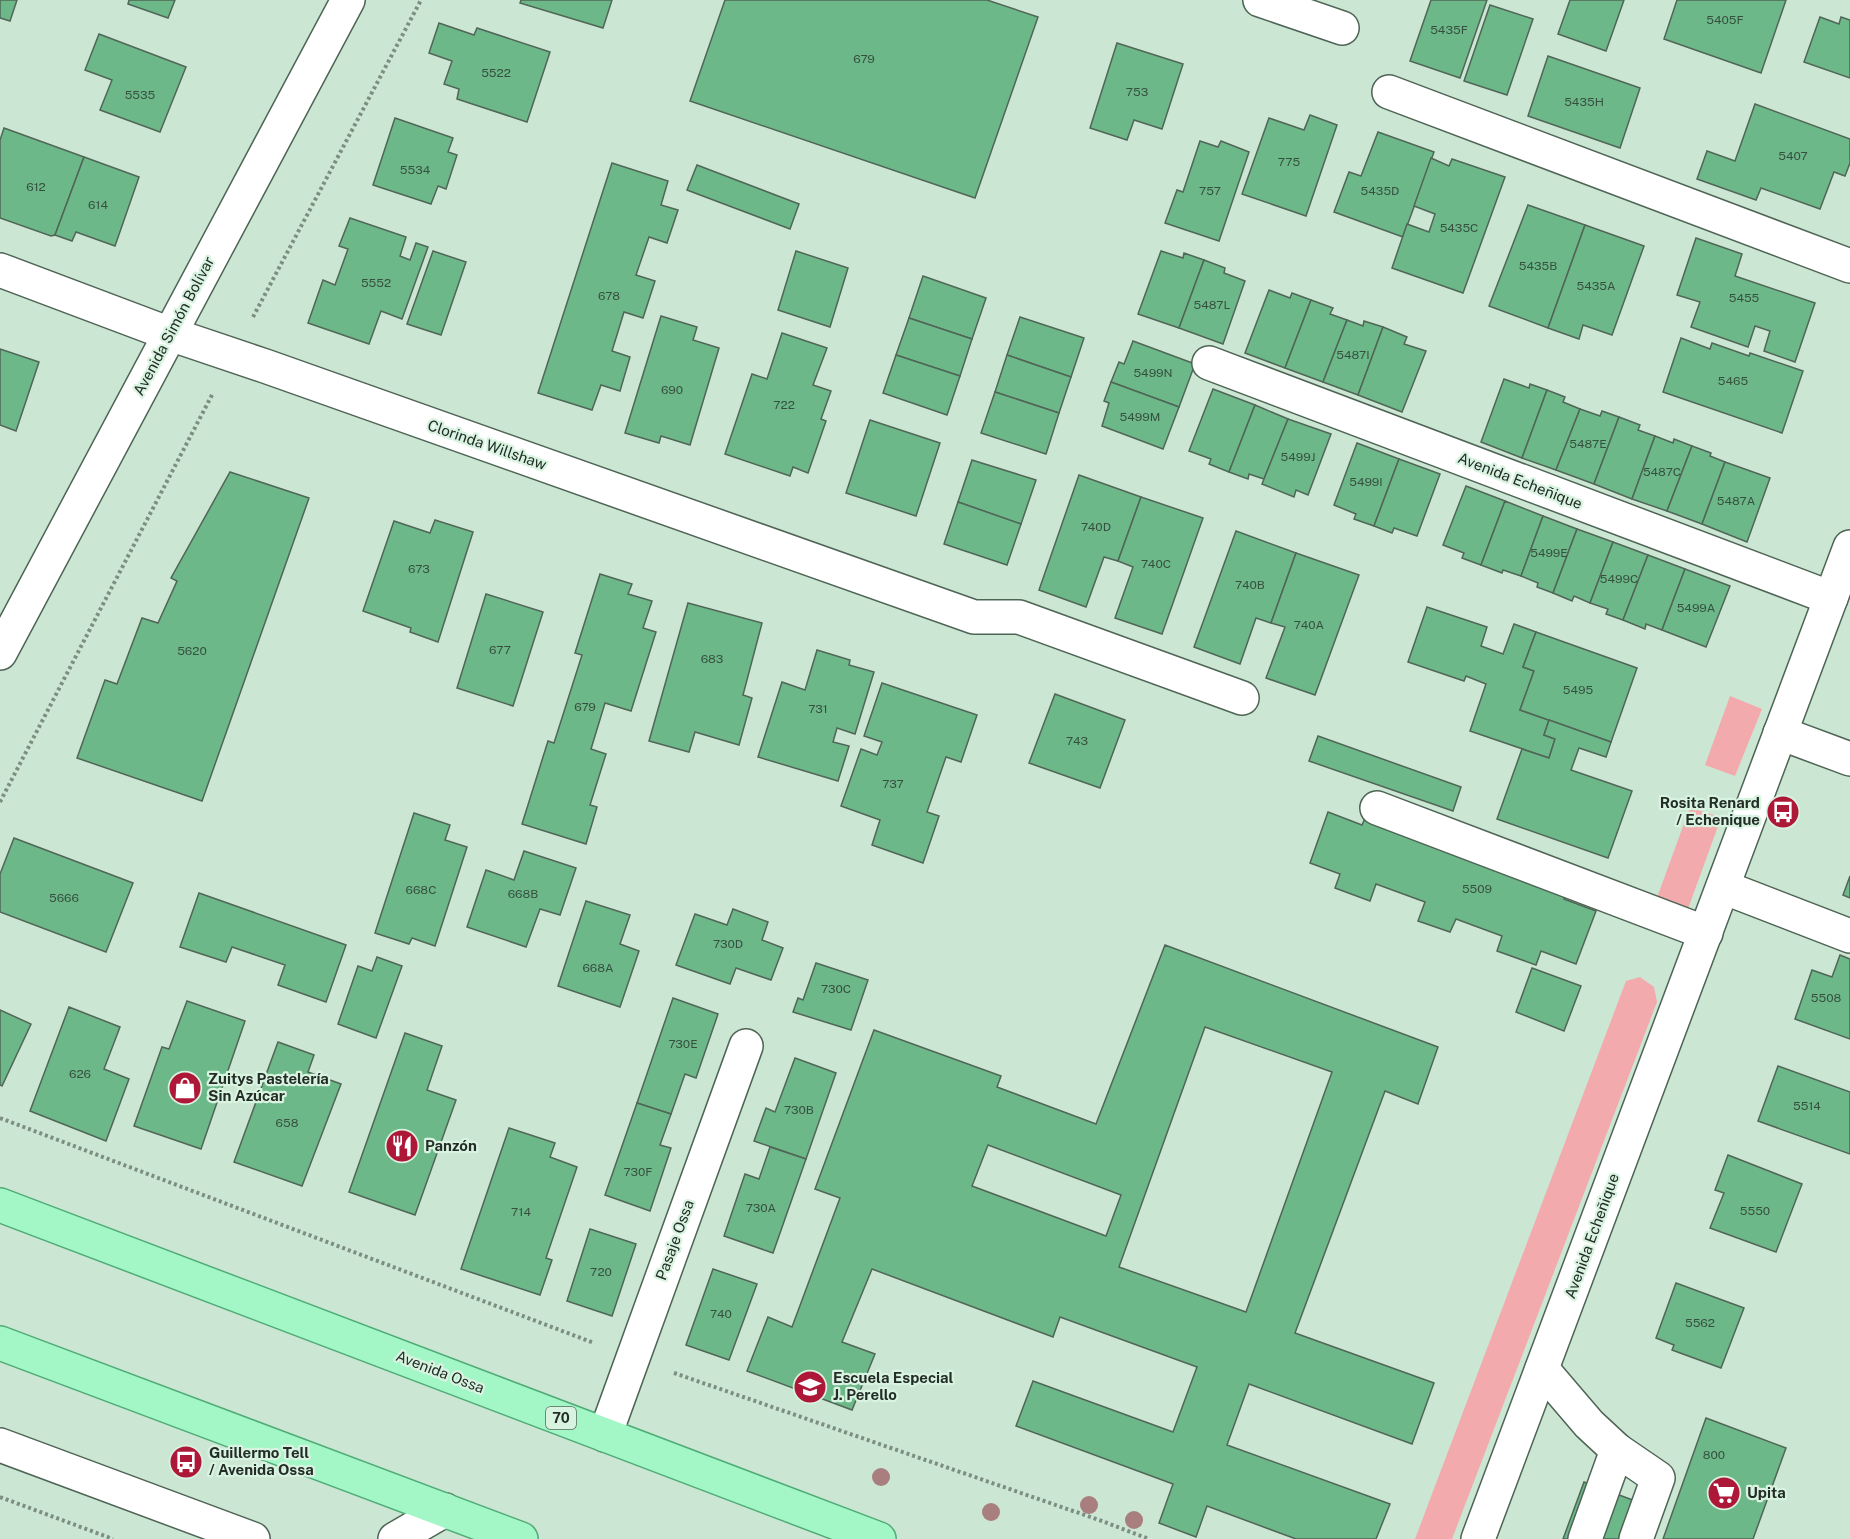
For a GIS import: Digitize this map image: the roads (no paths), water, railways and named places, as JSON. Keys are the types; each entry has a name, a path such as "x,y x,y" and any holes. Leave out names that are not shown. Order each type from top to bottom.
{"main road":[{"name":"Avenida Ossa","path":"0,1205 879,1539"},
{"path":"0,1343 521,1539"}],"street":[{"name":"Avenida Simón Bolívar","path":"0,653 348,0"},
{"path":"1260,0 1342,28"},
{"path":"1389,92 1850,266"},
{"name":"Clorinda Willshaw","path":"0,270 170,334 974,617 1019,617 1242,698"},
{"name":"Avenida Echeñique","path":"1209,363 1831,598"},
{"name":"Avenida Echeñique","path":"1478,1539 1850,547"},
{"path":"1780,733 1850,759"},
{"path":"1377,808 1706,933"},
{"path":"1723,887 1850,936"},
{"name":"Pasaje Ossa","path":"605,1435 746,1046"},
{"path":"1542,1369 1590,1424 1617,1450 1658,1478 1636,1539"},
{"path":"0,1445 251,1539"},
{"path":"1585,1539 1617,1450"},
{"path":"395,1539 445,1510"}],"place":[{"name":"Rosita Renard / Echenique","path":"1783,812"},
{"name":"Zuitys Pastelería Sin Azúcar","path":"185,1088"},
{"name":"Panzón","path":"402,1146"},
{"name":"Escuela Especial J. Perello","path":"810,1387"},
{"name":"Guillermo Tell / Avenida Ossa","path":"186,1462"},
{"name":"Upita","path":"1724,1493"}]}
